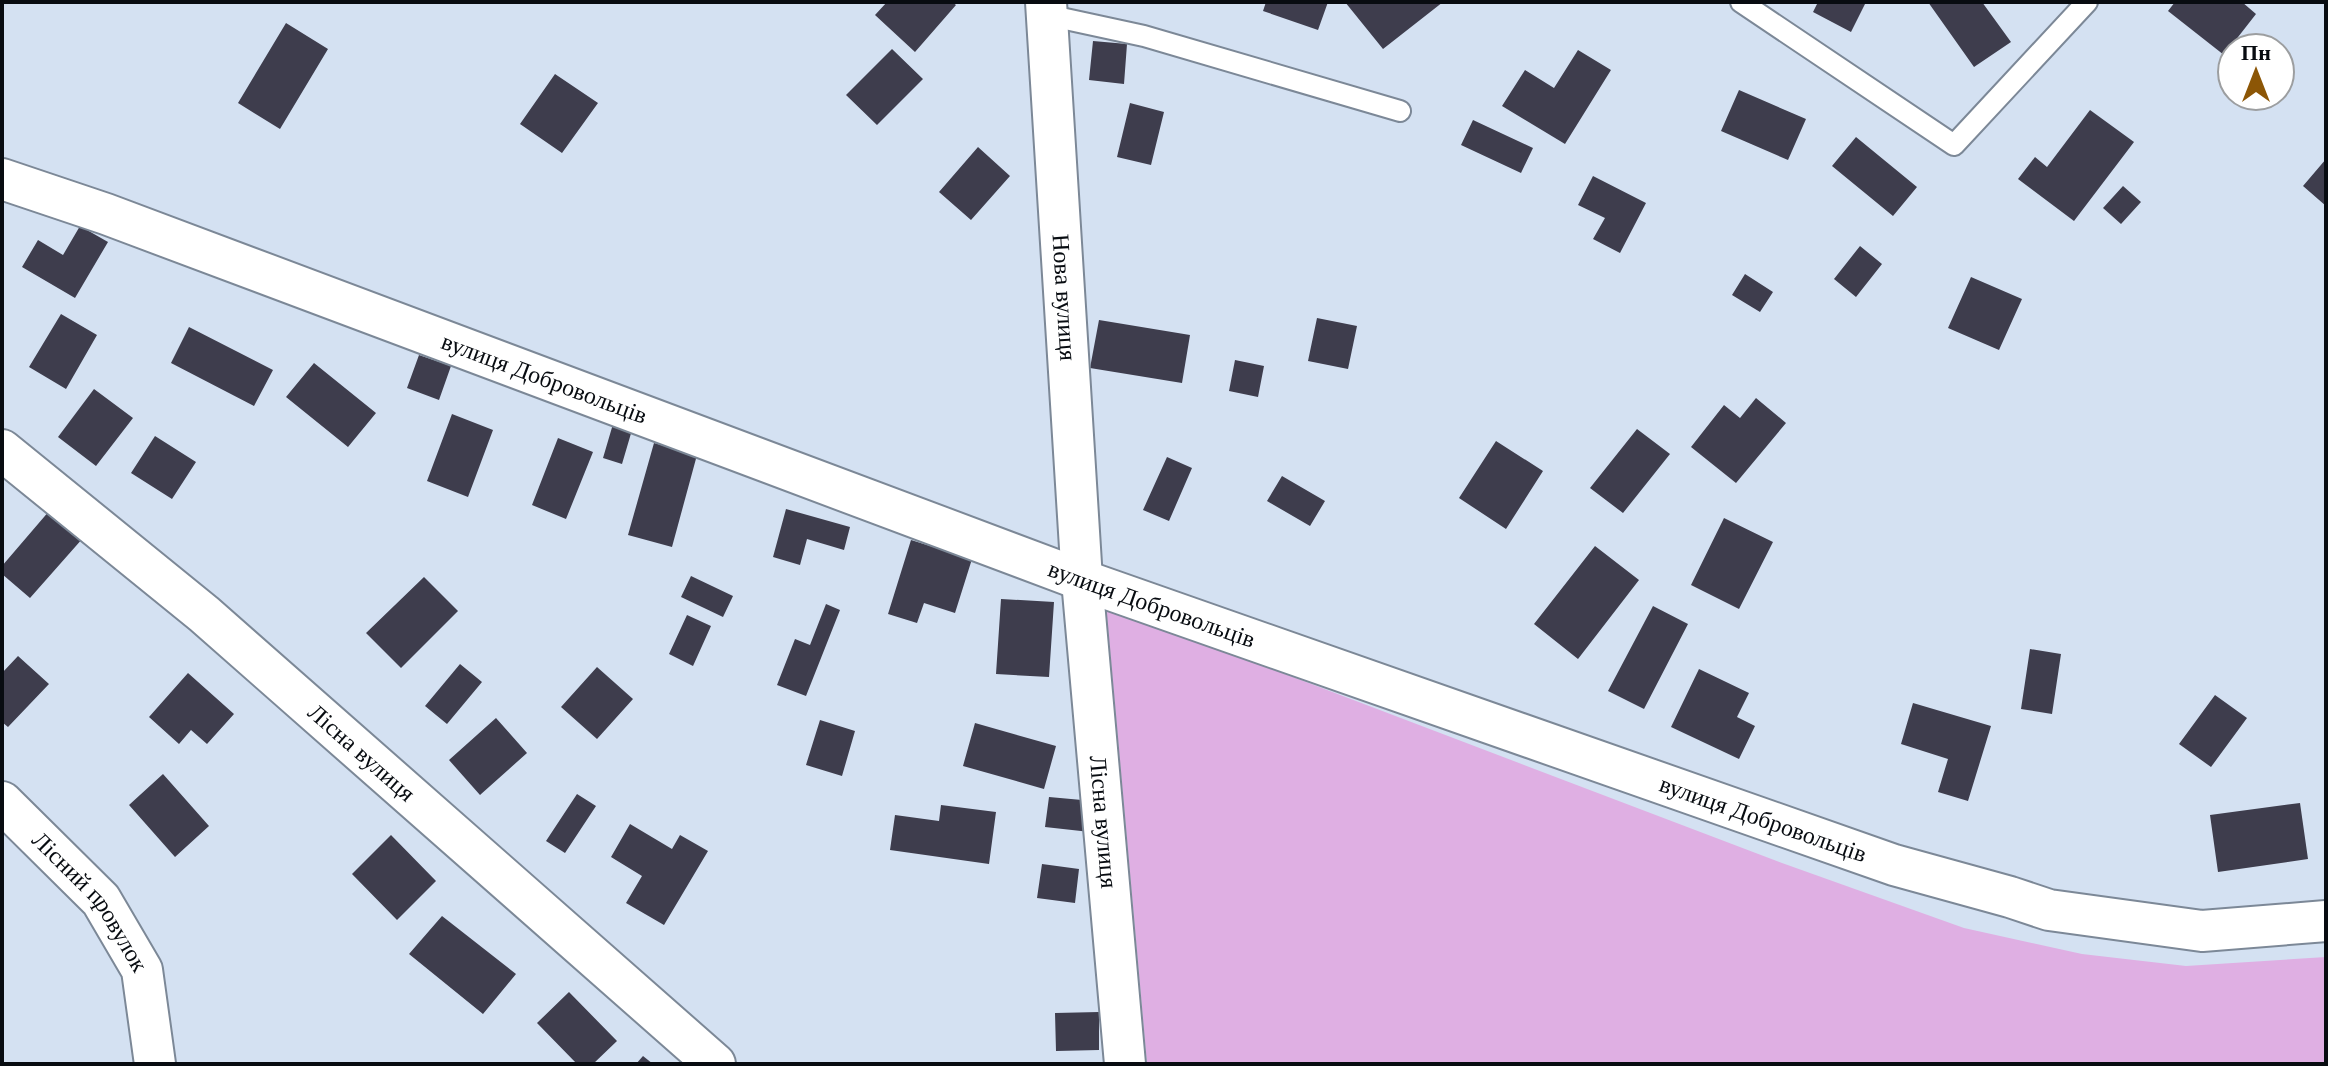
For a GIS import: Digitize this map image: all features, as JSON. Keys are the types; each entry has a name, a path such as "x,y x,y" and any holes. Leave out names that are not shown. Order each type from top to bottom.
{"street":[{"name":"Нова вулиця","path":"1039,6 1082,580"},
{"name":"вулиця Добровольців","path":"2,179 106,214 1082,580 1894,865 2049,910 2202,931 2326,921"},
{"name":"Лісна вулиця","path":"2,450 204,614 715,1064"},
{"name":"Лісна вулиця","path":"1082,580 1125,1064"},
{"name":"Лісний провулок","path":"2,802 101,900 142,970 155,1064"}],"lane":[{"path":"1741,2 1954,145 2087,2"},
{"path":"1039,6 1400,111"}],"shaded area":[{"path":"1106,606 1782,863 1964,928 2082,954 2186,966 2326,957 2326,1064 1147,1064"}],"building":[{"path":"887,2 952,2 956,5 915,52 875,15"},
{"path":"1266,2 1328,2 1318,30 1263,11"},
{"path":"1345,2 1443,2 1383,49"},
{"path":"1818,2 1866,2 1851,32 1813,12"},
{"path":"1928,2 1982,2 2011,42 1974,67"},
{"path":"2175,2 2242,2 2256,14 2242,32 2216,32 2216,49 2168,11"},
{"path":"286,23 328,49 280,129 238,103"},
{"path":"1093,41 1127,44 1124,84 1089,80"},
{"path":"892,49 923,79 877,125 846,95"},
{"path":"1578,50 1611,70 1565,144 1502,106 1525,70 1554,88"},
{"path":"555,74 598,103 562,153 520,124"},
{"path":"1739,90 1806,119 1788,160 1721,131"},
{"path":"1130,103 1164,112 1151,165 1117,157"},
{"path":"2090,110 2134,142 2074,221 2018,179 2035,157 2047,167"},
{"path":"1473,120 1533,148 1521,173 1461,145"},
{"path":"1856,137 1917,187 1893,216 1832,166"},
{"path":"978,147 1010,176 971,220 939,192"},
{"path":"2326,159 2326,206 2303,186"},
{"path":"1593,176 1646,203 1620,253 1593,239 1605,218 1578,205"},
{"path":"2123,186 2141,202 2121,224 2103,208"},
{"path":"80,226 108,242 75,298 22,267 38,240 63,255"},
{"path":"1860,246 1882,264 1856,297 1834,279"},
{"path":"1745,274 1773,292 1760,312 1732,295"},
{"path":"1971,277 2022,299 1999,350 1948,328"},
{"path":"61,314 97,335 66,389 29,367"},
{"path":"1317,318 1357,326 1348,369 1308,361"},
{"path":"1099,320 1190,335 1182,383 1090,368"},
{"path":"189,327 273,370 254,406 171,363"},
{"path":"419,355 451,366 439,400 407,388"},
{"path":"1235,360 1264,366 1258,397 1229,391"},
{"path":"314,363 376,413 348,447 286,397"},
{"path":"94,389 133,418 96,466 58,437"},
{"path":"1756,398 1786,423 1736,483 1691,447 1724,405 1740,418"},
{"path":"452,414 493,430 468,497 427,481"},
{"path":"613,424 632,430 622,464 603,458"},
{"path":"1637,429 1670,454 1623,513 1590,488"},
{"path":"155,436 196,462 172,499 131,473"},
{"path":"558,438 593,452 566,519 532,505"},
{"path":"1496,441 1543,471 1506,529 1459,498"},
{"path":"654,443 697,455 672,547 628,535"},
{"path":"1167,457 1192,468 1169,521 1143,510"},
{"path":"1282,476 1325,501 1310,526 1267,501"},
{"path":"786,509 850,527 844,550 807,539 800,565 773,557"},
{"path":"50,510 83,538 30,598 2,574 2,566"},
{"path":"1724,518 1773,542 1739,609 1691,585"},
{"path":"911,540 972,559 955,613 924,603 917,623 888,614"},
{"path":"1595,546 1639,580 1578,659 1534,624"},
{"path":"691,576 733,596 723,617 681,597"},
{"path":"424,577 458,611 401,668 366,633"},
{"path":"1001,599 1054,602 1049,677 996,674"},
{"path":"826,604 840,610 806,696 777,685 795,639 810,645"},
{"path":"1653,606 1688,624 1644,709 1608,691"},
{"path":"687,615 711,626 693,666 669,654"},
{"path":"2030,649 2061,654 2052,714 2021,709"},
{"path":"18,656 49,684 8,727 2,722 2,673"},
{"path":"460,664 482,682 447,724 425,706"},
{"path":"597,667 633,699 597,739 561,707"},
{"path":"1699,669 1749,693 1737,717 1755,726 1739,759 1671,727"},
{"path":"188,673 234,714 207,744 191,730 179,744 149,717"},
{"path":"2215,695 2247,718 2211,767 2179,744"},
{"path":"1913,703 1991,726 1968,801 1938,792 1948,759 1901,744"},
{"path":"496,718 527,753 480,795 449,760"},
{"path":"820,720 855,731 842,776 806,765"},
{"path":"975,723 1056,746 1044,789 963,766"},
{"path":"163,774 209,826 175,857 129,805"},
{"path":"577,794 596,806 565,853 546,841"},
{"path":"1049,797 1093,801 1090,832 1045,827"},
{"path":"2300,803 2308,859 2218,872 2210,815"},
{"path":"941,805 996,812 989,864 890,850 895,815 939,821"},
{"path":"630,824 672,849 680,835 708,851 664,925 626,903 642,876 611,857"},
{"path":"391,835 436,881 397,920 352,874"},
{"path":"1042,864 1079,869 1075,903 1037,898"},
{"path":"442,916 516,974 483,1014 409,954"},
{"path":"569,992 617,1041 593,1064 577,1064 537,1023"},
{"path":"1099,1012 1099,1050 1056,1051 1055,1013"},
{"path":"643,1056 653,1064 636,1064"}]}
